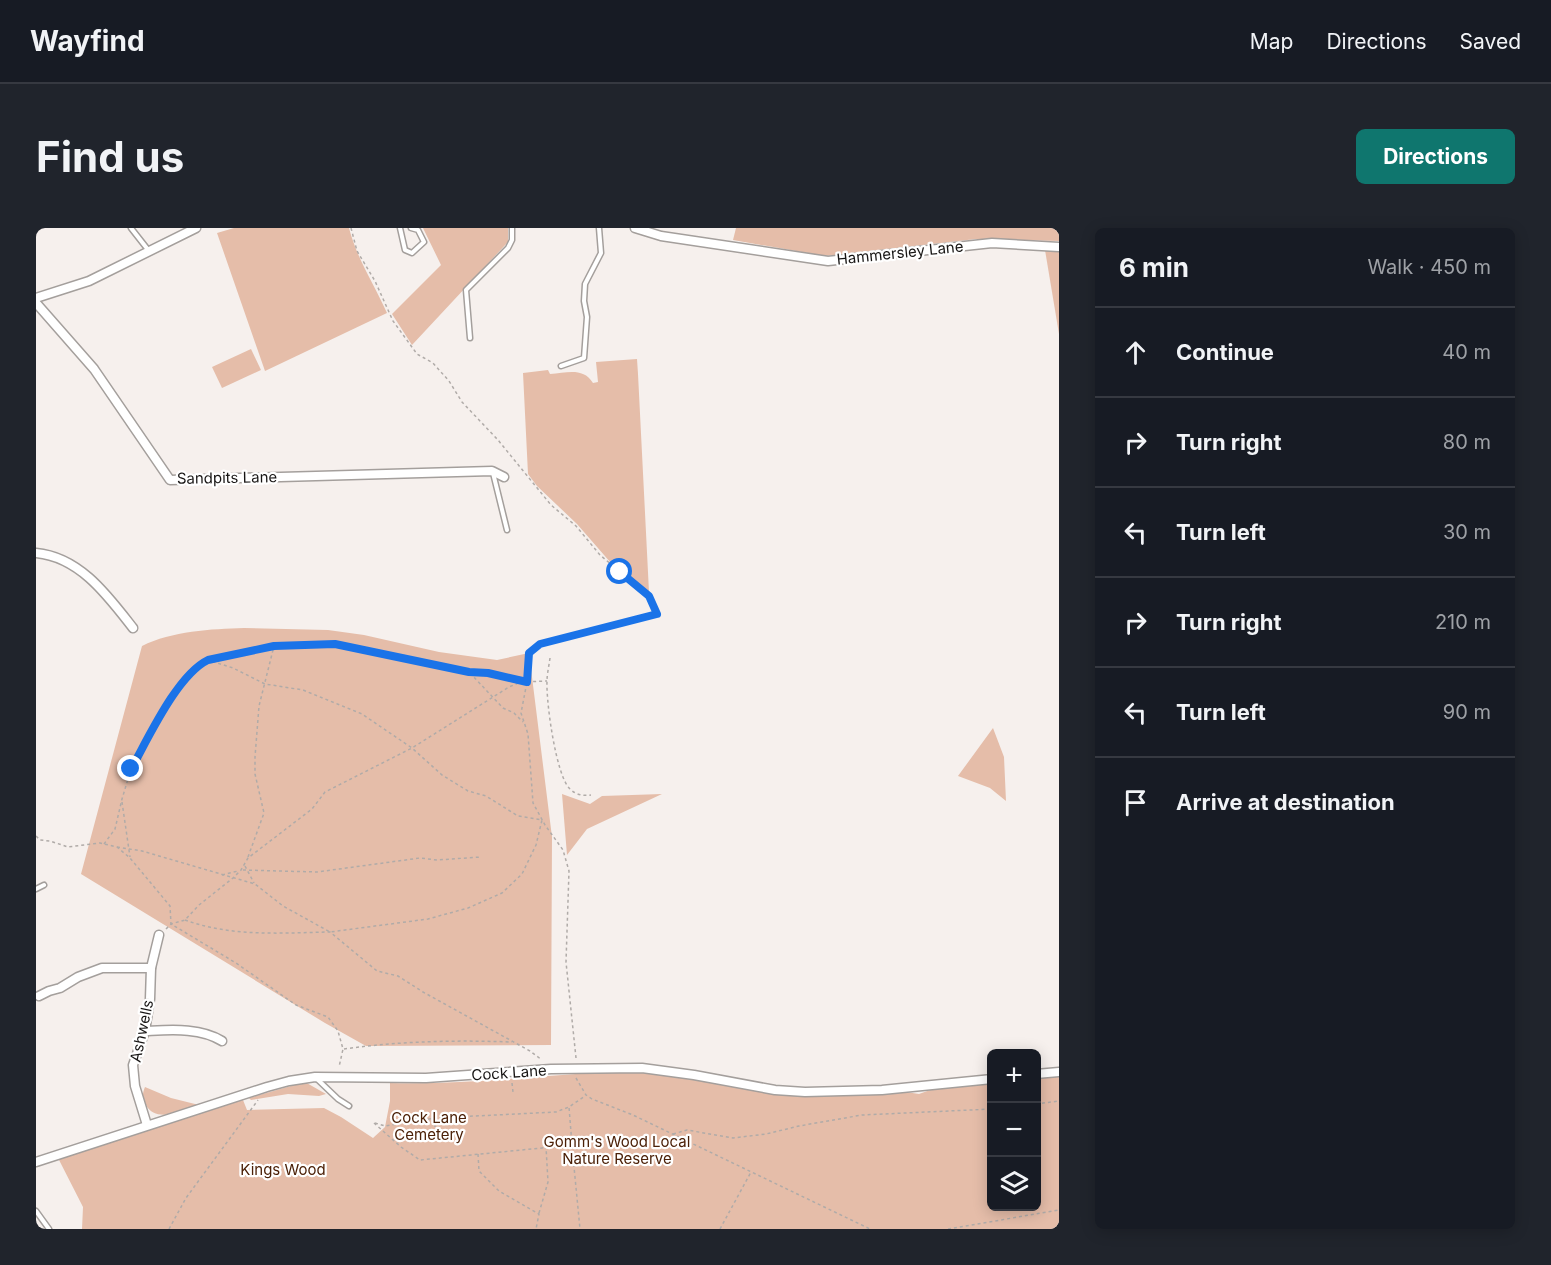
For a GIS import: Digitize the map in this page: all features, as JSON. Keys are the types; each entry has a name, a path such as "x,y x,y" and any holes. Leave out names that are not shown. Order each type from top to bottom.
{"street":[{"path":"36,298 88,281 196,228"},
{"name":"Hammersley Lane","path":"636,228 661,237 828,261 992,243 1059,247"},
{"name":"Sandpits Lane","path":"36,303 94,369 170,480 492,471 504,477"},
{"path":"36,553 48,554 82,570 134,628"},
{"name":"Ashwells","path":"147,1125 135,1086 133,1065 144,1031 150,999 151,968 159,935"},
{"path":"39,996 102,968 151,968"},
{"path":"144,1031 185,1030 216,1037 222,1041"},
{"name":"Cock Lane","path":"36,1162 289,1081 315,1077 426,1078 551,1069 642,1068 764,1088 805,1092 882,1090 987,1080"},
{"path":"1041,1074 1059,1072"}],"lane":[{"path":"131,228 149,251"},
{"path":"400,228 405,250 412,253 424,242 418,230 411,228"},
{"path":"470,338 466,290 508,248 512,240 512,228"},
{"path":"561,366 584,358 585,284 601,254 599,228"},
{"path":"492,471 507,530"},
{"path":"36,889 44,885"},
{"path":"315,1077 338,1099 349,1106"},
{"path":"36,1211 49,1229"}],"path":[{"path":"351,228 357,251 375,281 393,321 417,354 433,363 462,402 498,440 551,505 576,526 600,555 649,596 657,614 540,644 529,653 527,682 521,713 528,734 533,803 563,850 569,871 566,962 576,1063"},
{"path":"104,844 115,829 131,769 158,720 190,673 198,665 208,660 274,646 335,644 469,672 488,673 521,682 547,681"},
{"path":"171,924 185,920 199,905 233,878 248,858 264,813 255,774 255,756 260,706 274,646"},
{"path":"550,658 547,681 559,771 568,788 574,793 582,796 591,795"},
{"path":"208,660 233,668 265,684 303,690 362,714 412,748 442,775 468,791 486,796 518,816 542,820"},
{"path":"469,672 504,708 514,713 524,723"},
{"path":"248,858 312,809 325,792 412,748 494,696 521,682"},
{"path":"122,798 130,858"},
{"path":"185,920 210,929 278,933 330,932 428,919 468,908 502,893 522,874 536,845 542,820"},
{"path":"36,836 40,840 68,847 104,844 129,849 255,884"},
{"path":"117,847 130,858 170,906 171,924"},
{"path":"222,875 241,870 317,872 420,858 437,860 481,857"},
{"path":"244,865 255,884 283,906 330,932 377,971 398,976 530,1051 551,1069"},
{"path":"171,924 236,963 296,1005 328,1017 338,1031 343,1049 339,1076"},
{"path":"343,1049 394,1042 471,1040 513,1042"},
{"path":"512,1073 513,1092"},
{"path":"576,1080 586,1095 870,1229"},
{"path":"169,1229 186,1198 267,1088"},
{"path":"572,1145 420,1161 374,1123 385,1126 435,1118 556,1112 569,1107 586,1095"},
{"path":"1041,1103 1059,1101"},
{"path":"569,1107 580,1229"},
{"path":"672,1134 687,1130 733,1138 862,1116 987,1109"},
{"path":"435,1118 435,1132"},
{"path":"536,1229 548,1182 546,1146"},
{"path":"477,1154 479,1171 499,1191 539,1214"},
{"path":"720,1229 751,1171"},
{"path":"948,1229 1059,1210"}],"green space":[{"path":"234,228 349,228 361,261 387,313 265,371 217,233"},
{"path":"423,228 508,228 508,242 412,345 392,314 441,265"},
{"path":"736,228 1059,228 1059,241 976,239 825,256 733,240"},
{"path":"1045,250 1059,251 1059,334"},
{"path":"251,349 261,370 222,388 212,367"},
{"path":"637,359 649,592 611,563 528,474 523,373 548,370 550,374 579,373 593,383 598,382 596,362"},
{"path":"244,628 328,630 364,635 439,652 497,660 529,653 552,837 551,1045 366,1046 81,874 142,646 179,634"},
{"path":"993,728 1004,757 1006,801 990,788 958,776"},
{"path":"562,794 590,804 602,796 662,794 587,829 567,855"},
{"name":"Gomm's Wood Local Nature Reserve","path":"644,1070 788,1095 848,1096 906,1092 919,1094 933,1089 987,1082 987,1211 1041,1211 1041,1077 1059,1076 1059,1229 82,1229 83,1207 57,1156 243,1100 247,1110 324,1108 373,1138 385,1127 390,1101 390,1083 485,1081"},
{"path":"305,1082 326,1094 319,1096 288,1094 251,1100 249,1098"},
{"path":"145,1087 171,1098 199,1105 171,1114 156,1114 144,1101"}],"route":[{"path":"131,769 158,720 190,673 198,665 208,660 274,646 335,644 527,682 529,653 540,644 657,614 649,596 620,572"}],"park label":[{"name":"Cock Lane Cemetery","path":"429,1126"},
{"name":"Kings Wood","path":"283,1170"}]}
